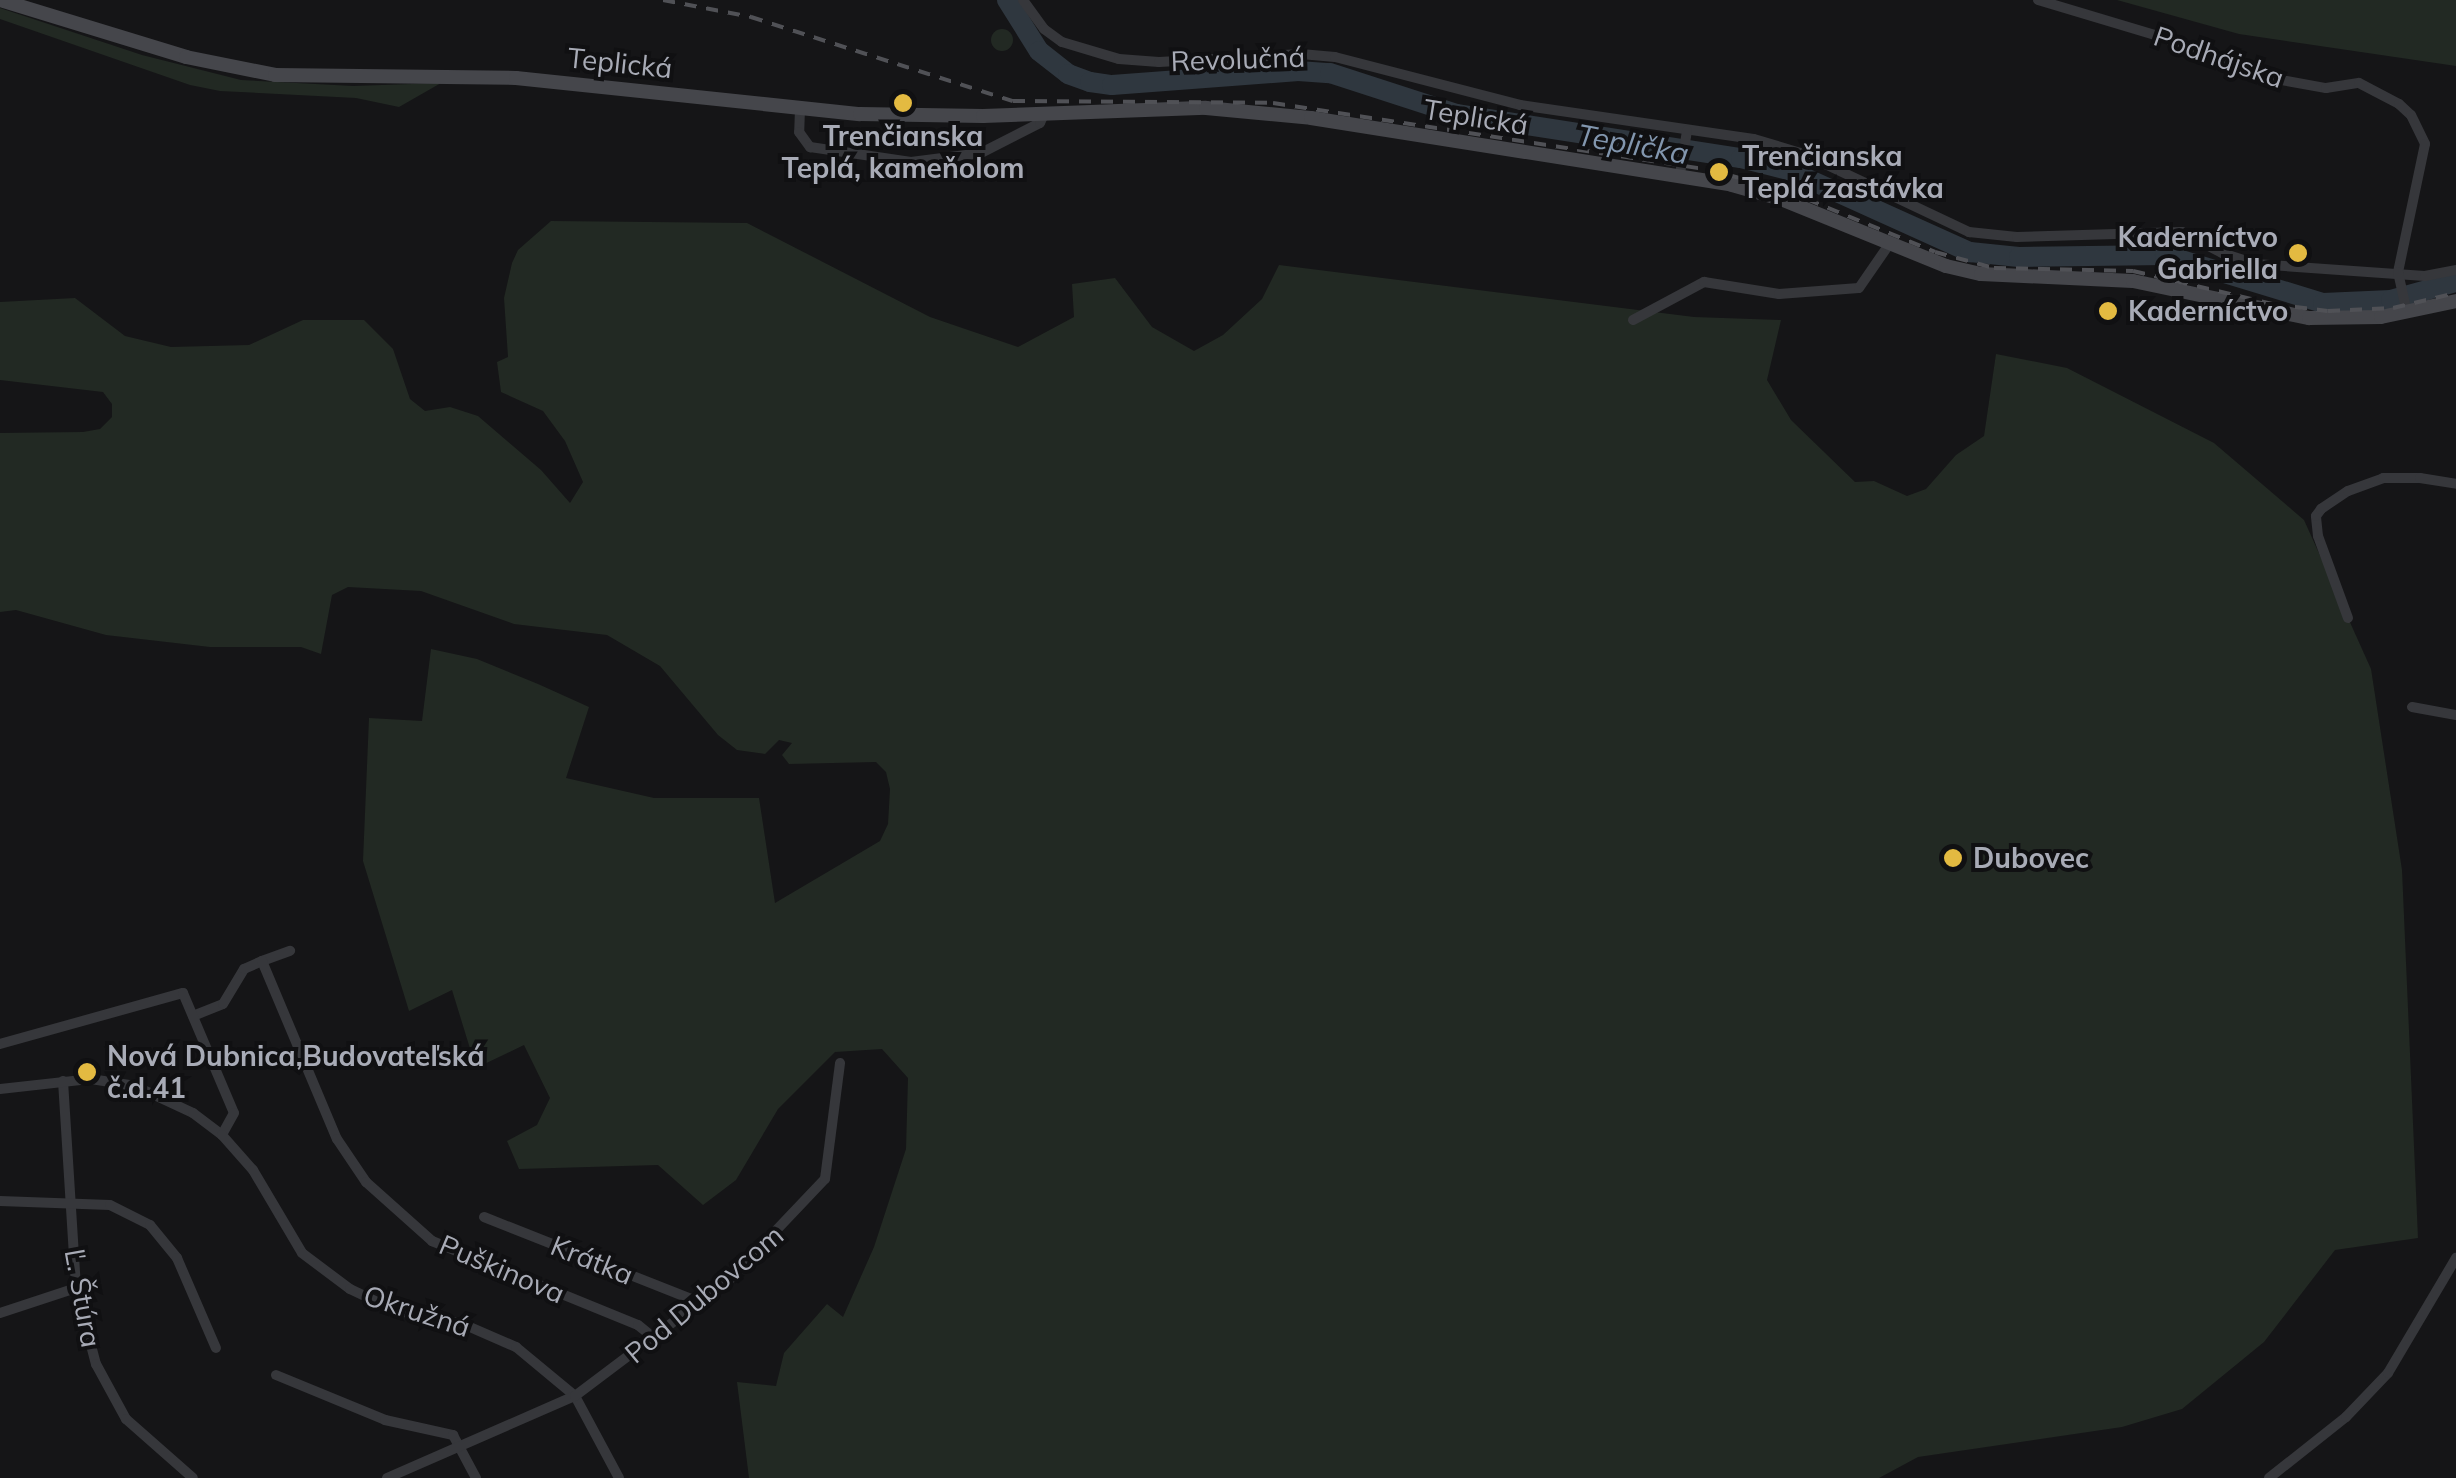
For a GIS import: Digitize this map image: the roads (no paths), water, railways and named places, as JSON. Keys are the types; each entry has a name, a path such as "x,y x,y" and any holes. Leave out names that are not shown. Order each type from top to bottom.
{"main road":[{"name":"Teplická","path":"0,0 225,67 324,78 434,76 582,83 800,109 929,116 1154,108 1257,111 1681,168 1781,199 1946,266 1992,276 2133,281 2309,318 2456,301"}],"street":[{"name":"Revolučná","path":"1023,0 1044,30 1091,54 1159,62 1301,54 1335,57 1520,104 1687,134 1754,139 1804,154 1969,232 2018,237 2182,232 2240,260 2425,276 2456,270"},
{"name":"Podhájska","path":"2038,0 2212,54 2264,77 2326,88 2360,83 2398,104 2410,115 2425,144 2398,272"},
{"path":"800,109 799,132 810,147 912,162 981,153 1040,123 1044,114"},
{"path":"1681,168 1687,134"},
{"path":"1633,320 1704,282 1779,294 1859,288 1890,243"},
{"path":"2398,272 2406,308"},
{"path":"2348,618 2318,536 2321,508 2348,491 2383,478 2420,478 2456,484"},
{"path":"2412,707 2456,715"},
{"path":"193,1016 223,1004 244,968 290,950"},
{"name":"Puškinova","path":"262,961 337,1138 366,1182 432,1241 638,1325 655,1339"},
{"path":"0,1044 183,993 234,1113 222,1135"},
{"name":"Pod Dubovcom","path":"574,1396 701,1303 791,1220 825,1179 840,1063"},
{"name":"Okružná","path":"0,1089 91,1079 135,1086 193,1113 222,1135 253,1170 302,1253 338,1280 394,1310 463,1324 516,1348 574,1396 619,1478"},
{"name":"Ľ. Štúra","path":"63,1081 76,1288 96,1364 126,1420 192,1478"},
{"path":"0,1201 69,1201 110,1206 150,1225 178,1258 216,1348"},
{"name":"Krátka","path":"484,1217 701,1303"},
{"path":"2269,1478 2346,1417 2388,1373 2456,1258"},
{"path":"0,1313 76,1288"},
{"path":"276,1376 384,1420 453,1435 476,1478"},
{"path":"388,1478 574,1396"}],"waterway":[{"name":"Teplička","path":"1007,0 1039,51 1068,74 1090,82 1112,85 1298,71 1330,73 1456,114 1741,158 1788,170 1970,252 2019,257 2165,255 2323,303 2391,300 2456,282"}],"railway":[{"path":"663,0 751,17 1013,101 1273,103 1710,170 1787,191 1935,252 1994,268 2133,271 2273,304 2328,311 2393,308 2456,293"}],"place":[{"name":"Trenčianska Teplá, kameňolom","path":"903,103"},
{"name":"Trenčianska Teplá zastávka","path":"1719,172"},
{"name":"Kaderníctvo Gabriella","path":"2298,253"},
{"name":"Kaderníctvo","path":"2108,311"},
{"name":"Dubovec","path":"1953,858"},
{"name":"Nová Dubnica,Budovateľská č.d.41","path":"87,1072"}]}
